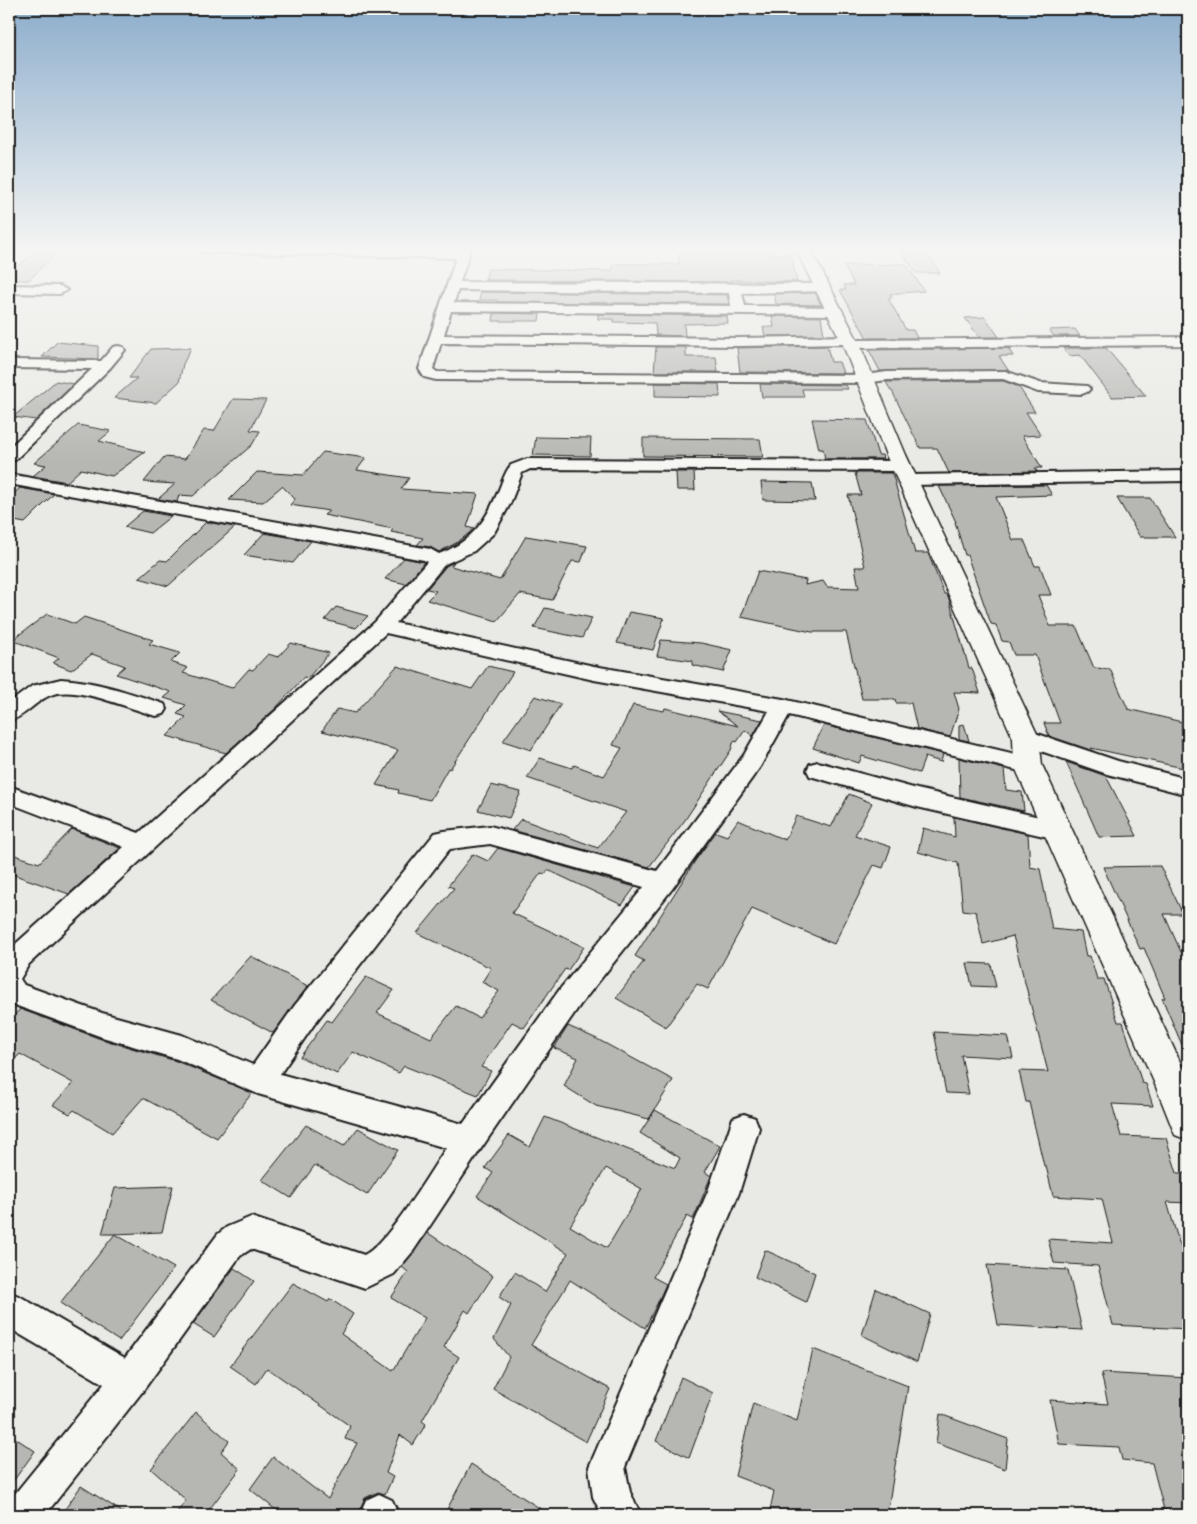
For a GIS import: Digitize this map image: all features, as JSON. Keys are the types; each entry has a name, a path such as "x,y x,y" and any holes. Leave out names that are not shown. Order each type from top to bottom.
{"main road":[{"path":"838,319 866,379 905,473 1026,738 1028,766 1057,830 1180,1081 1188,1123"}],"street":[{"path":"442,319 426,369 429,374 441,377 866,379 887,376 1005,375 1038,387 1082,389"},
{"path":"435,339 738,342 1188,340"},
{"path":"9,457 105,366 118,350"},
{"path":"12,364 105,366"},
{"path":"436,560 455,555 469,548 485,534 500,510 517,468 527,464 905,473 1188,476"},
{"path":"9,479 415,552 430,555 436,560"},
{"path":"9,973 20,956 144,845 382,626 435,566 436,560"},
{"path":"382,626 594,673 783,706 1028,766"},
{"path":"9,714 36,694 50,687 68,684 156,708"},
{"path":"21,1515 130,1380 229,1245 238,1238 251,1233 364,1272 383,1264 403,1240 469,1140 570,997 663,882 752,761 783,706"},
{"path":"1026,738 1115,768 1188,787"},
{"path":"818,770 917,798 1057,830"},
{"path":"9,794 144,845"},
{"path":"258,1080 305,1014 444,840 490,835 663,882"},
{"path":"9,986 14,993 102,1025 182,1048 258,1080 469,1140"},
{"path":"622,1515 612,1497 607,1467 723,1193 744,1128"},
{"path":"9,1309 130,1380"}],"building":[{"path":"493,319 539,319 539,321 493,321"},
{"path":"614,319 727,319 728,323 684,324 685,336 656,335 655,323 614,322"},
{"path":"773,319 821,319 824,335 765,336 763,327 774,327"},
{"path":"856,319 900,319 906,330 913,330 917,338 867,338"},
{"path":"966,319 986,319 999,337 979,337"},
{"path":"1075,329 1080,336 1054,336 1049,330"},
{"path":"57,342 98,346 98,359 42,357"},
{"path":"827,346 831,362 839,362 843,373 740,372 737,348"},
{"path":"656,347 686,347 686,357 716,357 718,372 654,372"},
{"path":"191,348 183,364 179,382 156,403 114,398 137,378 129,378 151,349"},
{"path":"1008,348 1013,356 999,356 1008,370 880,371 869,350"},
{"path":"1063,348 1106,348 1146,396 1112,397 1080,355 1069,356"},
{"path":"56,381 74,384 36,420 13,417"},
{"path":"1003,381 1019,387 1035,412 1026,412 1041,435 1022,436 1042,468 1035,468 1037,471 949,473 937,448 920,448 886,382"},
{"path":"655,383 719,384 720,397 655,396"},
{"path":"760,384 846,385 848,389 802,389 804,397 762,397"},
{"path":"233,399 266,400 250,430 260,431 252,445 193,496 179,495 177,502 158,499 175,484 144,482 164,457 185,459 204,430 214,431"},
{"path":"812,419 867,420 878,455 882,455 883,459 825,459 823,449 819,449"},
{"path":"78,425 111,431 99,441 145,452 112,476 81,469 67,482 33,476 46,465 34,463"},
{"path":"536,437 591,438 590,456 533,455"},
{"path":"643,438 760,439 763,457 643,456"},
{"path":"323,452 366,458 357,470 409,478 401,489 478,494 467,527 474,529 458,542 439,552 430,547 417,545 423,538 391,532 393,529 324,515 329,511 290,505 295,499 282,486 263,502 229,500 257,472 303,475"},
{"path":"676,472 694,472 695,490 677,490"},
{"path":"855,473 891,473 915,553 928,553 944,594 949,599 969,668 972,668 980,693 954,692 959,709 950,737 917,729 911,703 896,703 895,699 862,699 846,632 812,632 741,617 758,571 806,580 805,585 823,581 827,587 859,588 855,567 865,567 848,495 861,495"},
{"path":"761,482 812,483 815,501 763,500"},
{"path":"1046,485 1052,495 996,497 1013,540 1024,540 1035,566 1040,566 1051,595 1038,595 1050,626 1076,626 1094,668 1110,669 1128,709 1182,722 1182,748 1188,749 1188,769 1091,748 1093,751 1049,736 1044,723 1060,723 1035,655 1014,655 1009,642 1002,641 996,625 991,624 967,555 965,555 956,522 939,486"},
{"path":"20,488 54,494 25,523 9,520 9,498"},
{"path":"1117,498 1150,498 1175,537 1140,537"},
{"path":"143,511 171,516 150,533 124,527"},
{"path":"206,522 235,527 168,586 139,578 160,560 167,561"},
{"path":"264,533 311,541 293,563 244,555"},
{"path":"526,536 587,546 581,562 572,561 552,600 520,594 497,621 427,600 436,591 427,589 446,566 454,562 451,566 500,580"},
{"path":"404,558 424,562 406,584 385,579"},
{"path":"336,607 368,616 356,628 325,620"},
{"path":"545,608 592,618 582,638 534,628"},
{"path":"629,612 664,618 653,650 617,643"},
{"path":"47,614 75,624 84,617 153,640 149,644 180,653 171,662 188,668 183,673 232,688 249,669 253,670 268,654 278,657 291,643 329,653 308,678 304,677 275,709 226,753 167,736 186,717 177,714 186,705 164,698 171,692 116,674 125,666 92,654 71,670 53,663 59,658 12,640"},
{"path":"661,640 701,643 732,650 723,672 692,665 693,661 657,656"},
{"path":"397,666 472,689 488,666 513,672 450,769 448,768 430,800 398,793 399,790 376,785 398,750 322,731 337,709 355,713"},
{"path":"535,696 561,704 531,750 503,741"},
{"path":"633,705 664,711 665,708 738,726 717,711 762,720 753,736 745,730 737,742 734,741 731,750 685,820 649,867 512,830 521,819 598,848 626,812 527,778 540,758 572,768 574,765 604,776 622,748 613,745"},
{"path":"964,724 969,741 959,739 959,725"},
{"path":"824,725 943,754 941,762 925,757 919,773 862,756 859,763 813,748"},
{"path":"959,758 1004,769 1006,790 1022,792 1024,811 960,797"},
{"path":"1066,762 1106,776 1137,836 1099,837"},
{"path":"491,785 521,792 509,818 478,810"},
{"path":"849,794 872,803 855,835 891,847 883,868 874,865 834,944 752,909 708,989 697,984 666,1027 616,998 644,961 635,956 695,861 716,832 727,836 738,820 785,840 796,816 831,827"},
{"path":"954,817 1028,834 1030,867 1040,869 1052,929 1081,932 1086,956 1090,956 1097,979 1104,979 1118,1022 1123,1022 1142,1083 1146,1084 1153,1106 1112,1104 1121,1136 1166,1138 1177,1173 1188,1173 1188,1203 1167,1202 1180,1246 1186,1246 1188,1254 1188,1329 1113,1325 1098,1266 1054,1263 1048,1239 1113,1243 1102,1199 1053,1196 1029,1102 1026,1102 1019,1071 1048,1072 1013,936 983,944 976,912 963,910 958,863 918,852 923,828 955,837"},
{"path":"72,829 120,848 69,894 9,873 9,853 39,863"},
{"path":"498,848 635,887 622,905 548,870 545,874 541,873 512,913 584,947 568,970 565,969 524,1028 512,1022 481,1067 491,1071 478,1095 404,1066 399,1073 353,1052 337,1074 300,1057 327,1020 332,1022 366,977 394,990 377,1013 431,1038 456,1006 479,1018 499,991 482,982 491,968 417,933 454,888 448,886 473,854 488,861"},
{"path":"1160,866 1183,914 1164,914 1181,952 1188,952 1188,1059 1162,998 1165,998 1144,948 1140,949 1103,867"},
{"path":"251,956 308,986 273,1033 211,1000"},
{"path":"967,963 991,964 996,987 972,986"},
{"path":"20,1009 101,1039 176,1061 252,1093 217,1138 143,1098 112,1133 74,1110 70,1114 53,1105 73,1083 20,1054 9,1065 9,1021"},
{"path":"568,1026 597,1039 673,1080 649,1119 596,1106 564,1086 578,1058 554,1048"},
{"path":"934,1032 1008,1036 1013,1058 961,1055 969,1094 946,1093"},
{"path":"655,1110 720,1146 705,1172 711,1176 693,1219 687,1216 653,1277 666,1284 645,1328 570,1280 531,1345 610,1389 586,1442 493,1389 509,1357 494,1339 511,1305 499,1297 515,1272 545,1292 568,1253 477,1196 493,1173 485,1168 509,1135 530,1147 545,1117 675,1168 680,1158 640,1133","holes":["606,1168 642,1189 607,1248 570,1226"]},
{"path":"306,1125 344,1146 358,1128 398,1150 367,1195 315,1165 291,1198 262,1180"},
{"path":"173,1186 162,1232 102,1234 115,1188"},
{"path":"428,1233 493,1276 469,1313 465,1310 444,1347 459,1357 422,1421 426,1424 413,1445 400,1435 386,1473 393,1477 385,1494 378,1492 365,1498 357,1515 282,1515 250,1489 273,1457 328,1499 357,1443 345,1439 350,1426 267,1368 256,1384 230,1366 293,1283 328,1302 330,1299 353,1314 341,1334 393,1371 425,1318 391,1298 408,1272 402,1267"},
{"path":"115,1234 174,1268 119,1341 60,1303"},
{"path":"765,1250 815,1273 806,1302 755,1277"},
{"path":"987,1265 1068,1270 1082,1330 998,1325"},
{"path":"234,1268 254,1281 214,1337 193,1324"},
{"path":"876,1289 930,1314 917,1362 862,1335"},
{"path":"813,1349 908,1386 887,1515 769,1515 774,1491 735,1476 753,1403 797,1421"},
{"path":"1101,1373 1188,1378 1188,1512 1164,1510 1152,1463 1122,1460 1119,1447 1059,1444 1050,1400 1108,1404"},
{"path":"681,1377 713,1393 689,1458 656,1441"},
{"path":"196,1412 229,1441 221,1452 240,1469 205,1515 175,1515 186,1500 151,1469"},
{"path":"940,1414 1008,1439 1005,1469 936,1443"},
{"path":"9,1434 35,1451 9,1487"},
{"path":"471,1464 550,1515 444,1515"},
{"path":"81,1486 127,1515 61,1515"}]}
